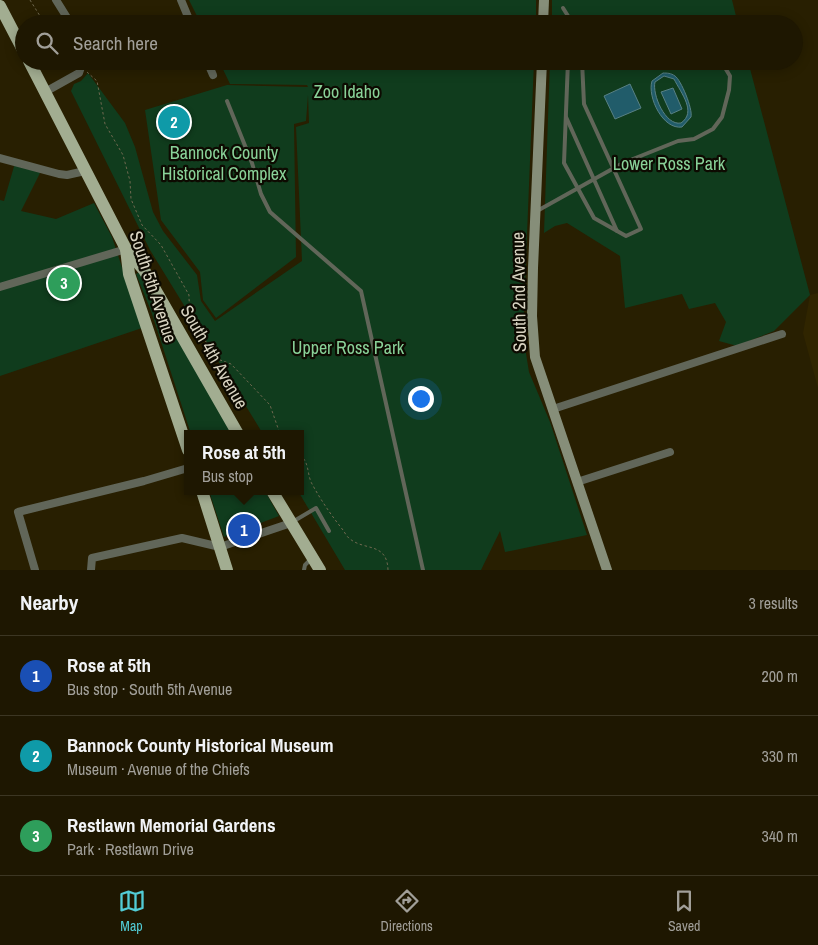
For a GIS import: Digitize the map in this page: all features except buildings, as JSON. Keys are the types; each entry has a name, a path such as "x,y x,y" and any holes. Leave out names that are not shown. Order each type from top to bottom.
{"main road":[{"path":"0,6 15,35"},
{"name":"South 5th Avenue","path":"33,70 126,249 129,274 184,438"},
{"name":"South 4th Avenue","path":"126,249 144,270 236,430"},
{"path":"203,495 227,570"},
{"path":"274,495 320,570"}],"street":[{"path":"56,0 66,15"},
{"path":"182,0 188,15"},
{"path":"543,15 544,0"},
{"path":"44,92 69,80 78,70"},
{"path":"210,70 212,75"},
{"name":"South 2nd Avenue","path":"542,70 532,316 535,358 607,570"},
{"path":"0,158 67,176 85,171"},
{"path":"0,287 126,249"},
{"path":"553,410 782,334"},
{"path":"577,482 670,452"},
{"path":"35,570 18,512 184,469"},
{"path":"91,570 92,558 182,538 220,546 291,523"}],"lane":[{"path":"563,8 567,15"},
{"path":"568,70 564,163 576,189 594,218 626,236 641,229 584,104 582,70"},
{"path":"536,212 613,168 678,141 694,139 713,129 722,117 729,90 730,76 726,70"},
{"path":"227,101 252,164 261,194 270,212 361,291 423,570"},
{"path":"565,116 617,231"},
{"path":"291,523 316,508 329,531"},
{"path":"304,570 304,564 312,558"}],"path":[{"path":"30,0 39,15"},
{"path":"87,70 98,81 105,124 123,155 130,181 131,199 142,225 161,245 189,296 188,304 215,358 231,364 270,405 279,430"},
{"path":"304,458 310,480 332,517 351,540 376,548 388,563 388,570"}],"shaded area":[{"path":"818,293 818,388 803,333 810,295"}],"green space":[{"path":"189,0 536,0 536,15 196,15"},
{"path":"552,0 732,0 736,15 552,15"},
{"path":"223,70 534,70 523,335 529,372 550,422 587,535 505,552 500,531 481,570 345,570 300,495 304,495 304,430 261,430 150,250 71,91 74,84 81,81 88,73 125,123 135,147 153,212 163,231 197,275 201,301 215,321 302,261 296,127 309,123 308,95 306,121 294,124 296,257 216,318 203,300 200,272 161,220 145,110 227,85 308,87 307,85 230,84"},
{"name":"Lower Ross Park","path":"550,70 750,70 810,295 774,331 737,346 719,341 726,322 715,303 689,309 682,294 625,308 620,256 567,223 555,226 544,233"},
{"path":"15,163 42,169 21,211 56,219 94,203 112,237 142,328 0,376 0,200 4,201"},
{"path":"140,272 230,430 190,430 151,311 136,274"},
{"path":"210,495 267,495 279,516 224,537"}],"water":[{"path":"663,73 668,73 675,76 680,83 686,95 691,113 691,117 682,127 675,127 669,123 658,111 652,95 652,81","holes":["664,76 674,79 684,96 688,108 686,119 681,123 675,123 665,115 656,94 655,82"]},
{"path":"630,84 641,108 615,119 604,96"},
{"path":"673,88 682,109 671,114 661,92"}],"place":[{"name":"Bannock County Historical Museum","path":"174,122"},
{"name":"Restlawn Memorial Gardens","path":"64,283"},
{"name":"Rose at 5th","path":"244,530"}],"park label":[{"name":"Zoo Idaho","path":"347,92"},
{"name":"Bannock County Historical Complex","path":"224,163"},
{"name":"Upper Ross Park","path":"348,348"}]}
